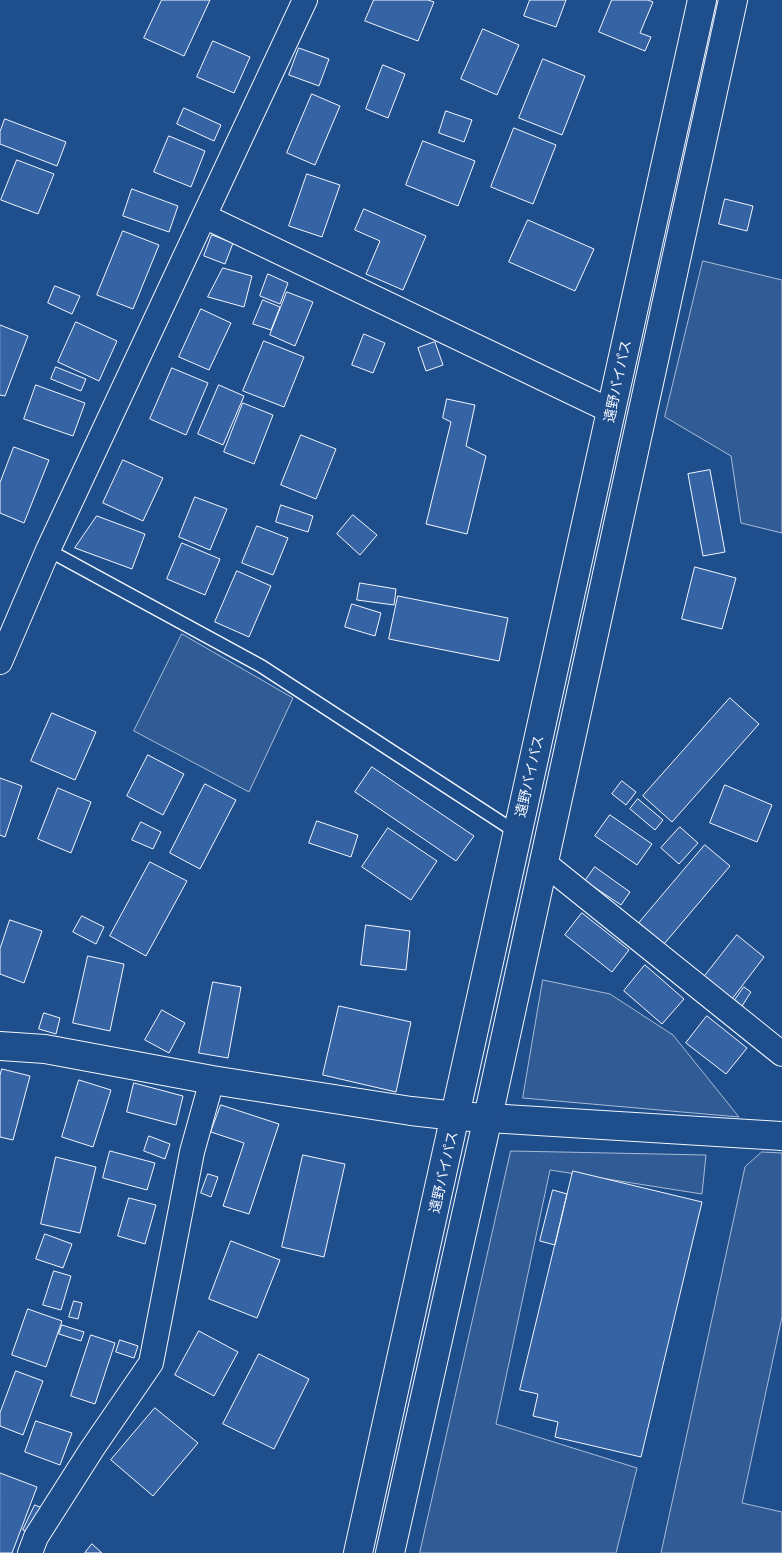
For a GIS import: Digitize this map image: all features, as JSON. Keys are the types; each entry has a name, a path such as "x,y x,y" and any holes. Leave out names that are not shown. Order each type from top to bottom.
{"main road":[{"name":"遠野バイパス","path":"358,1553 456,1116 516,832 702,0"},
{"path":"390,1553 488,1117 733,0"},
{"path":"0,1046 45,1049 212,1080 411,1111 456,1116 782,1136"}],"street":[{"path":"0,662 48,550 305,0"},
{"path":"204,216 611,411"},
{"path":"543,862 782,1054"},
{"path":"30,1553 36,1537 92,1449 151,1364 192,1152 212,1080"}],"lane":[{"path":"48,550 261,666 516,832"}],"shaded area":[{"path":"703,261 782,280 782,533 741,523 731,456 665,417"},
{"path":"182,634 293,698 249,792 134,731"},
{"path":"543,980 610,994 673,1035 739,1117 523,1098"},
{"path":"511,1151 706,1155 702,1194 550,1170 496,1424 637,1468 616,1553 420,1553"},
{"path":"762,1152 782,1153 782,1317 742,1503 782,1512 782,1553 661,1553 745,1167"}],"building":[{"path":"162,0 210,0 184,56 144,38"},
{"path":"374,0 428,0 434,2 418,41 365,21"},
{"path":"530,0 566,0 556,27 524,16"},
{"path":"612,0 648,0 653,2 640,33 651,37 645,51 599,32"},
{"path":"483,29 519,45 497,95 461,79"},
{"path":"213,41 250,57 234,93 197,77"},
{"path":"299,48 329,59 319,86 289,75"},
{"path":"543,59 585,76 562,135 519,118"},
{"path":"383,65 405,74 388,118 366,109"},
{"path":"312,94 340,106 315,165 287,153"},
{"path":"184,108 221,125 214,141 177,124"},
{"path":"446,111 472,120 464,142 439,133"},
{"path":"5,119 66,142 57,166 0,144 0,132"},
{"path":"514,128 556,145 533,204 491,187"},
{"path":"169,136 205,151 191,187 154,172"},
{"path":"423,141 475,161 458,206 406,185"},
{"path":"17,160 54,174 38,214 1,200"},
{"path":"307,174 340,185 322,237 289,226"},
{"path":"132,189 178,206 169,232 123,216"},
{"path":"725,199 753,206 747,231 719,224"},
{"path":"364,209 426,236 403,290 366,274 380,241 355,230"},
{"path":"528,220 594,249 575,291 509,262"},
{"path":"123,231 159,245 133,309 97,295"},
{"path":"212,235 233,243 225,264 204,256"},
{"path":"223,268 252,276 244,307 208,297"},
{"path":"268,274 288,283 280,304 260,296"},
{"path":"55,286 80,296 72,314 48,303"},
{"path":"287,292 313,302 295,346 270,335"},
{"path":"263,300 280,307 271,330 253,324"},
{"path":"201,309 231,323 209,370 179,357"},
{"path":"76,322 117,341 99,381 58,362"},
{"path":"0,325 28,336 5,396 0,395"},
{"path":"364,334 385,343 373,373 352,365"},
{"path":"264,341 304,357 284,407 243,391"},
{"path":"435,342 443,365 426,371 418,348"},
{"path":"56,367 86,379 81,391 51,379"},
{"path":"172,368 208,383 186,435 150,419"},
{"path":"36,385 85,403 73,436 24,419"},
{"path":"219,385 244,396 223,445 198,434"},
{"path":"447,399 475,405 466,446 486,456 467,534 426,524 451,422 443,418"},
{"path":"243,403 273,415 254,464 224,452"},
{"path":"301,435 336,449 316,499 281,485"},
{"path":"14,447 49,460 24,523 0,513 0,483"},
{"path":"123,460 163,478 143,521 103,503"},
{"path":"710,470 725,552 703,556 688,474"},
{"path":"195,497 227,509 210,550 179,537"},
{"path":"281,505 313,516 308,532 276,522"},
{"path":"353,515 377,535 360,555 337,534"},
{"path":"97,516 145,534 132,569 75,548"},
{"path":"257,526 288,538 273,575 242,563"},
{"path":"182,543 220,559 205,595 167,579"},
{"path":"695,567 736,578 722,629 682,619"},
{"path":"237,571 271,586 249,637 215,622"},
{"path":"360,583 396,589 394,605 357,600"},
{"path":"398,596 508,618 499,661 389,639"},
{"path":"352,604 381,613 375,636 345,627"},
{"path":"730,698 759,724 672,822 643,796"},
{"path":"52,713 96,732 75,780 31,761"},
{"path":"148,755 184,774 163,815 127,796"},
{"path":"372,767 474,836 456,861 355,792"},
{"path":"0,778 22,786 5,837 0,835"},
{"path":"622,781 636,792 626,805 612,794"},
{"path":"205,784 236,800 200,869 170,853"},
{"path":"725,785 772,805 757,842 710,823"},
{"path":"58,788 91,802 71,853 38,839"},
{"path":"638,799 663,820 655,830 630,809"},
{"path":"610,815 652,844 637,865 595,836"},
{"path":"317,821 358,835 351,857 309,843"},
{"path":"141,822 161,832 153,849 132,840"},
{"path":"680,827 698,843 679,864 661,848"},
{"path":"388,828 437,861 411,900 362,867"},
{"path":"705,845 730,866 664,944 639,923"},
{"path":"150,862 187,881 146,956 110,936"},
{"path":"595,867 630,892 621,905 585,881"},
{"path":"582,913 629,950 612,972 565,935"},
{"path":"82,916 104,927 96,944 73,932"},
{"path":"10,920 42,931 24,983 0,974 0,949"},
{"path":"366,925 410,931 406,970 361,965"},
{"path":"737,935 764,957 732,999 704,977"},
{"path":"88,956 124,964 110,1031 73,1023"},
{"path":"645,965 684,999 662,1024 624,991"},
{"path":"213,982 241,987 228,1058 199,1053"},
{"path":"744,987 751,992 742,1006 735,1000"},
{"path":"339,1006 411,1022 396,1092 323,1075"},
{"path":"162,1010 185,1023 169,1053 145,1040"},
{"path":"44,1013 60,1018 56,1034 39,1029"},
{"path":"707,1016 747,1048 726,1074 686,1043"},
{"path":"2,1069 30,1076 13,1140 0,1137 0,1076"},
{"path":"79,1080 111,1090 93,1147 62,1137"},
{"path":"134,1083 183,1096 176,1125 127,1112"},
{"path":"221,1105 279,1124 249,1214 223,1206 244,1143 211,1132"},
{"path":"149,1136 170,1144 165,1159 144,1151"},
{"path":"110,1151 155,1163 147,1190 103,1178"},
{"path":"303,1155 345,1164 324,1257 282,1247"},
{"path":"56,1157 96,1167 80,1233 41,1224"},
{"path":"573,1171 702,1202 641,1457 555,1437 558,1422 533,1416 538,1394 520,1390"},
{"path":"208,1174 218,1177 211,1197 201,1193"},
{"path":"553,1190 567,1194 555,1245 540,1241"},
{"path":"129,1198 156,1205 145,1244 118,1236"},
{"path":"45,1234 72,1244 63,1268 36,1259"},
{"path":"231,1241 280,1260 257,1318 209,1299"},
{"path":"54,1271 71,1276 61,1310 43,1305"},
{"path":"74,1301 82,1303 78,1319 69,1317"},
{"path":"28,1309 62,1321 46,1367 12,1355"},
{"path":"62,1325 84,1332 81,1341 59,1334"},
{"path":"199,1331 238,1352 214,1396 175,1375"},
{"path":"91,1335 115,1343 95,1404 71,1396"},
{"path":"120,1340 138,1346 134,1358 116,1352"},
{"path":"259,1354 309,1379 274,1449 223,1424"},
{"path":"16,1371 43,1381 23,1435 0,1426 0,1413"},
{"path":"155,1408 198,1443 153,1496 111,1460"},
{"path":"36,1421 72,1433 60,1465 25,1452"},
{"path":"0,1473 37,1487 12,1553 0,1553"},
{"path":"35,1505 42,1508 30,1533 23,1530"},
{"path":"92,1544 102,1553 85,1553"}]}
